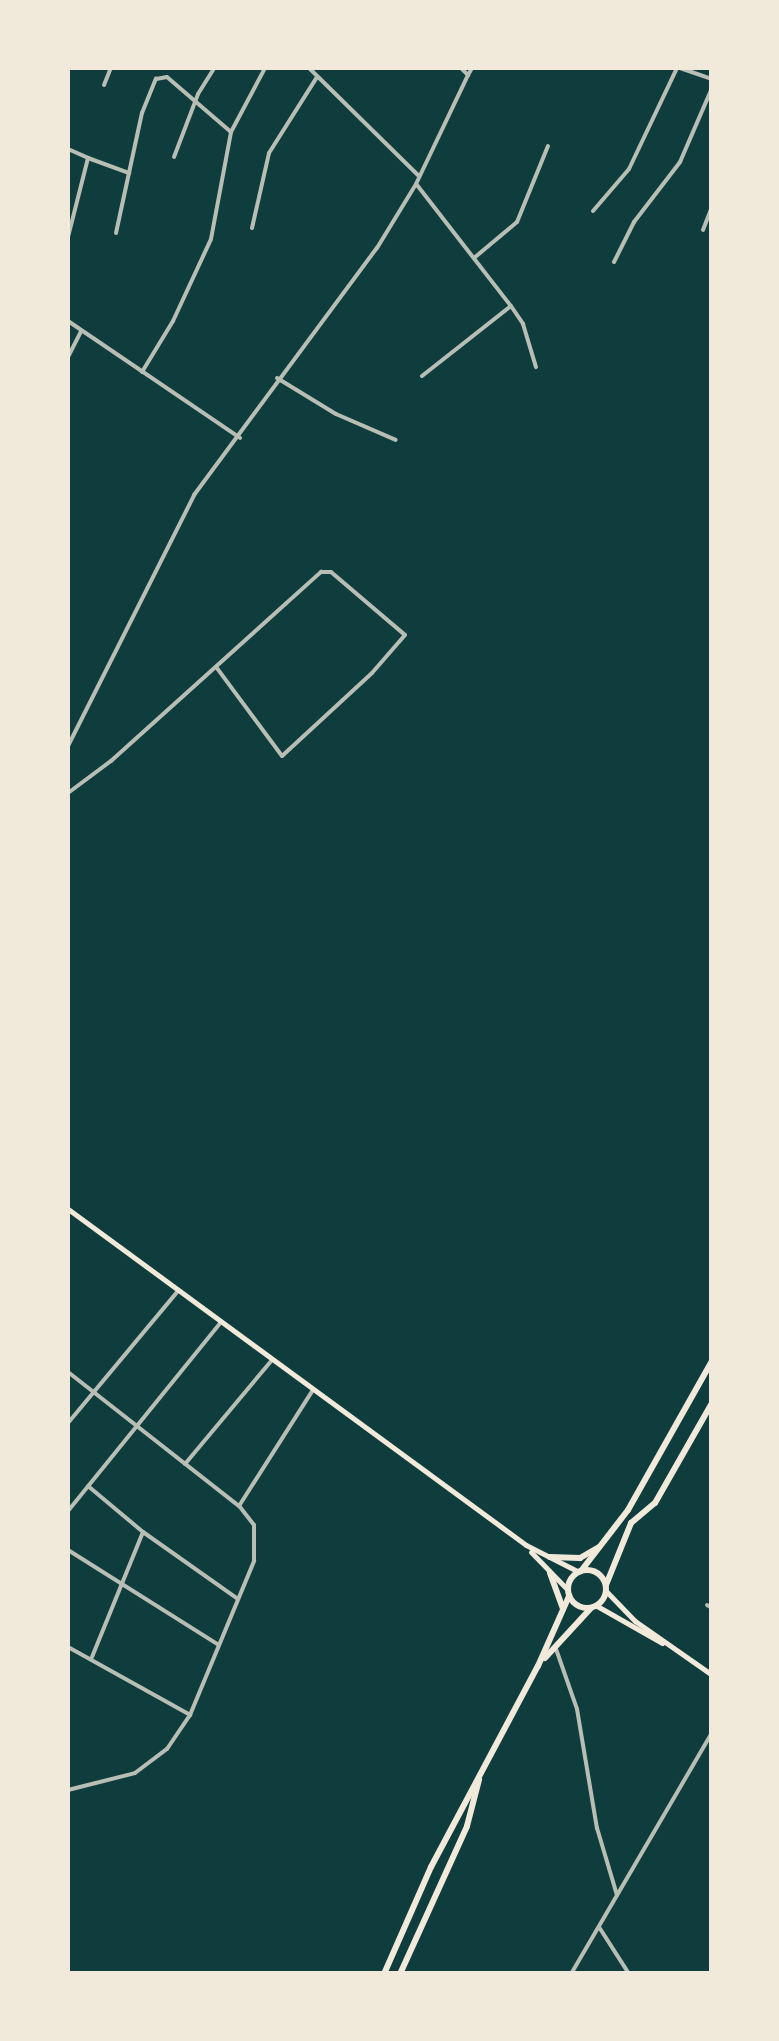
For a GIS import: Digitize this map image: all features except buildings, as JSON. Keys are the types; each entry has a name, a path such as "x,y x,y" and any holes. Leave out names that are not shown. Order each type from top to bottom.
{"highway":[{"path":"384,1974 480,1774 538,1666 580,1572 608,1541 712,1361"},
{"path":"538,1666 594,1607 606,1588 631,1523 654,1502 711,1406"},
{"path":"550,1558 580,1558 608,1541"},
{"path":"580,1572 599,1574 606,1588"},
{"path":"550,1573 563,1609"},
{"path":"569,1593 578,1606 594,1607"},
{"path":"400,1974 467,1826 480,1774"}],"main road":[{"path":"68,1209 526,1546 580,1572"},
{"path":"526,1546 569,1593"},
{"path":"606,1588 635,1620 712,1675"},
{"path":"594,1607 652,1640 675,1648"}],"street":[{"path":"104,85 110,68"},
{"path":"174,156 196,100 214,68"},
{"path":"142,372 204,257 231,132 265,68"},
{"path":"309,68 418,175"},
{"path":"462,68 468,75"},
{"path":"68,746 171,534 194,495 240,438 276,378 353,283 416,184 472,68"},
{"path":"593,211 630,168 678,68 712,79"},
{"path":"116,233 142,113 156,79 167,77 231,132"},
{"path":"252,228 269,152 317,77"},
{"path":"614,262 634,222 680,162 712,88"},
{"path":"474,258 517,222 548,146"},
{"path":"68,148 129,173"},
{"path":"68,236 88,158"},
{"path":"416,184 432,211 511,306 536,367"},
{"path":"702,230 712,207"},
{"path":"422,376 511,306"},
{"path":"68,322 240,438"},
{"path":"68,357 81,331"},
{"path":"276,378 336,414 396,440"},
{"path":"68,793 325,571 405,635 372,673 282,756 217,668"},
{"path":"68,1423 178,1292"},
{"path":"68,1511 220,1322"},
{"path":"184,1464 272,1360"},
{"path":"68,1372 238,1506 252,1519 256,1542 238,1599 190,1715 167,1748 136,1773 68,1790"},
{"path":"238,1506 313,1390"},
{"path":"88,1486 143,1532 238,1599"},
{"path":"91,1659 118,1584 143,1532"},
{"path":"68,1550 220,1645"},
{"path":"68,1647 190,1715"},
{"path":"556,1648 577,1709 596,1828 618,1895"},
{"path":"571,1974 712,1733"},
{"path":"599,1928 629,1974"}]}
